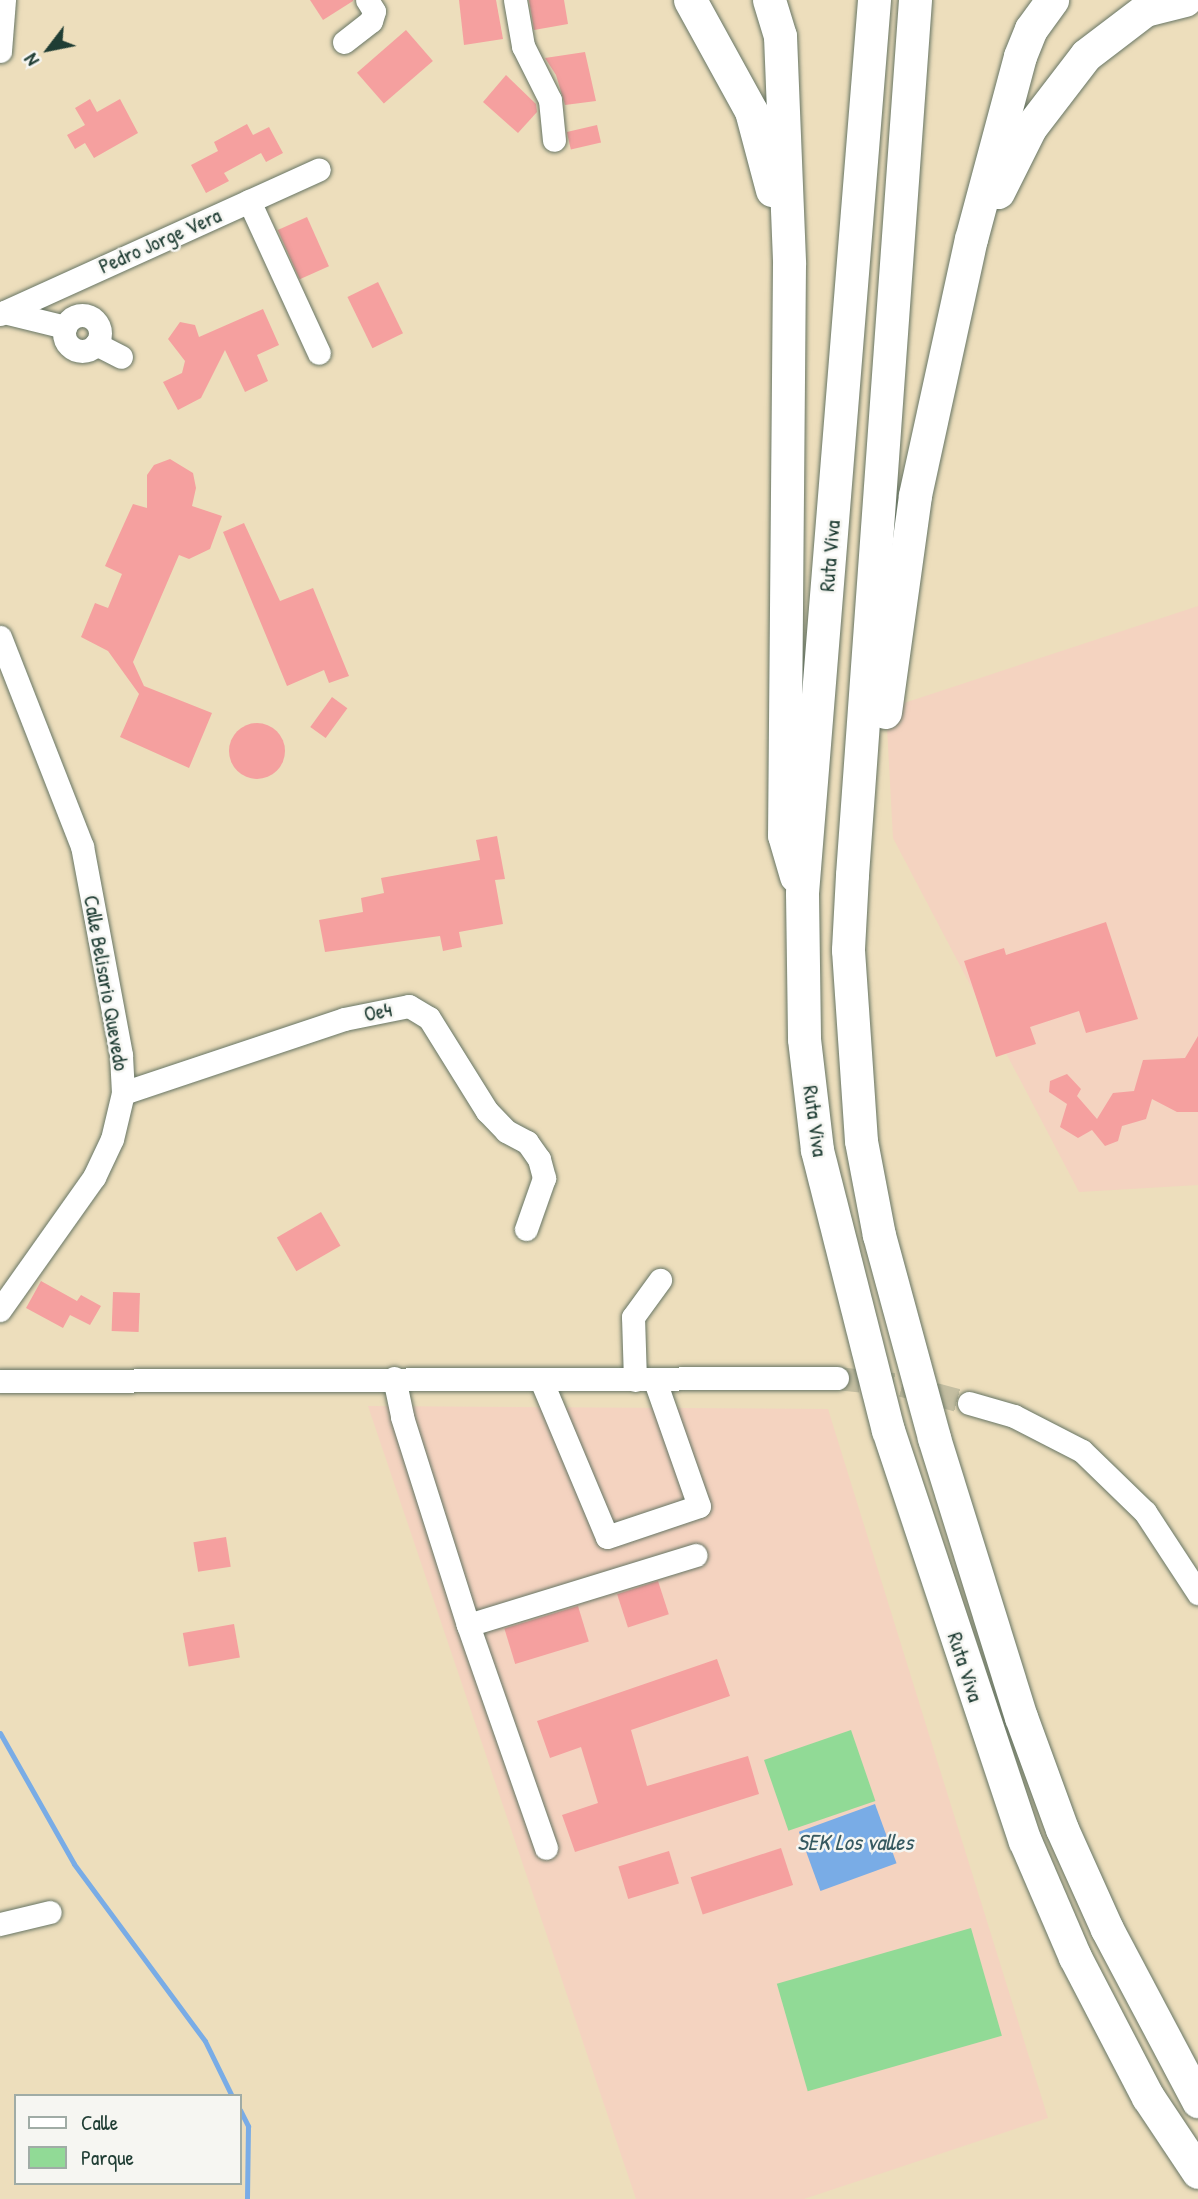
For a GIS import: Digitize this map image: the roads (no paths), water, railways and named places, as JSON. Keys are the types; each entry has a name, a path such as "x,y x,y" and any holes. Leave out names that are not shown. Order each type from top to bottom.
{"highway":[{"path":"690,0 751,111 789,264"},
{"path":"769,0 780,36 789,264 784,835 802,893"},
{"name":"Ruta Viva","path":"874,0 863,171 802,893 804,1039 817,1150 888,1430 1024,1841 1075,1957 1130,2062 1198,2172"},
{"name":"Ruta Viva","path":"915,0 848,950 862,1141 879,1235 934,1438 1021,1717 1062,1829 1107,1929 1198,2101"},
{"path":"856,1048 867,951 876,771 915,495 971,239 1020,56 1031,29 1052,0"},
{"path":"932,412 958,342 997,194 1030,128 1086,55 1145,10 1185,0"}],"street":[{"path":"0,51 4,0"},
{"path":"344,42 373,17 367,0"},
{"path":"515,0 523,46 555,116 554,140"},
{"name":"Pedro Jorge Vera","path":"2,313 319,169"},
{"path":"249,201 319,353"},
{"path":"2,313 65,327 75,316 90,317 99,329 96,344 121,357"},
{"name":"Calle Belisario Quevedo","path":"0,638 82,846 121,1055 123,1093 112,1139 94,1177 0,1310"},
{"name":"Oe4","path":"123,1093 344,1019 409,1006 429,1018 487,1111 506,1130 527,1142 539,1159 544,1178 526,1229"},
{"path":"541,1380 607,1537 699,1506 645,1381 633,1317 660,1280"},
{"path":"0,1381 394,1378 645,1381 837,1378"},
{"path":"394,1378 402,1417 468,1625 546,1848"},
{"path":"969,1403 1039,1427 1082,1451 1145,1512 1198,1593"},
{"path":"468,1625 695,1555"},
{"path":"0,1924 50,1912"}],"water":[{"name":"SEK Los valles","path":"875,1804 897,1863 820,1891 799,1832"}],"waterway":[{"path":"0,1733 74,1864 205,2041 231,2094"},
{"path":"242,2114 248,2126 247,2199"}],"tunnel":[{"path":"837,1378 902,1385 969,1403"}]}
